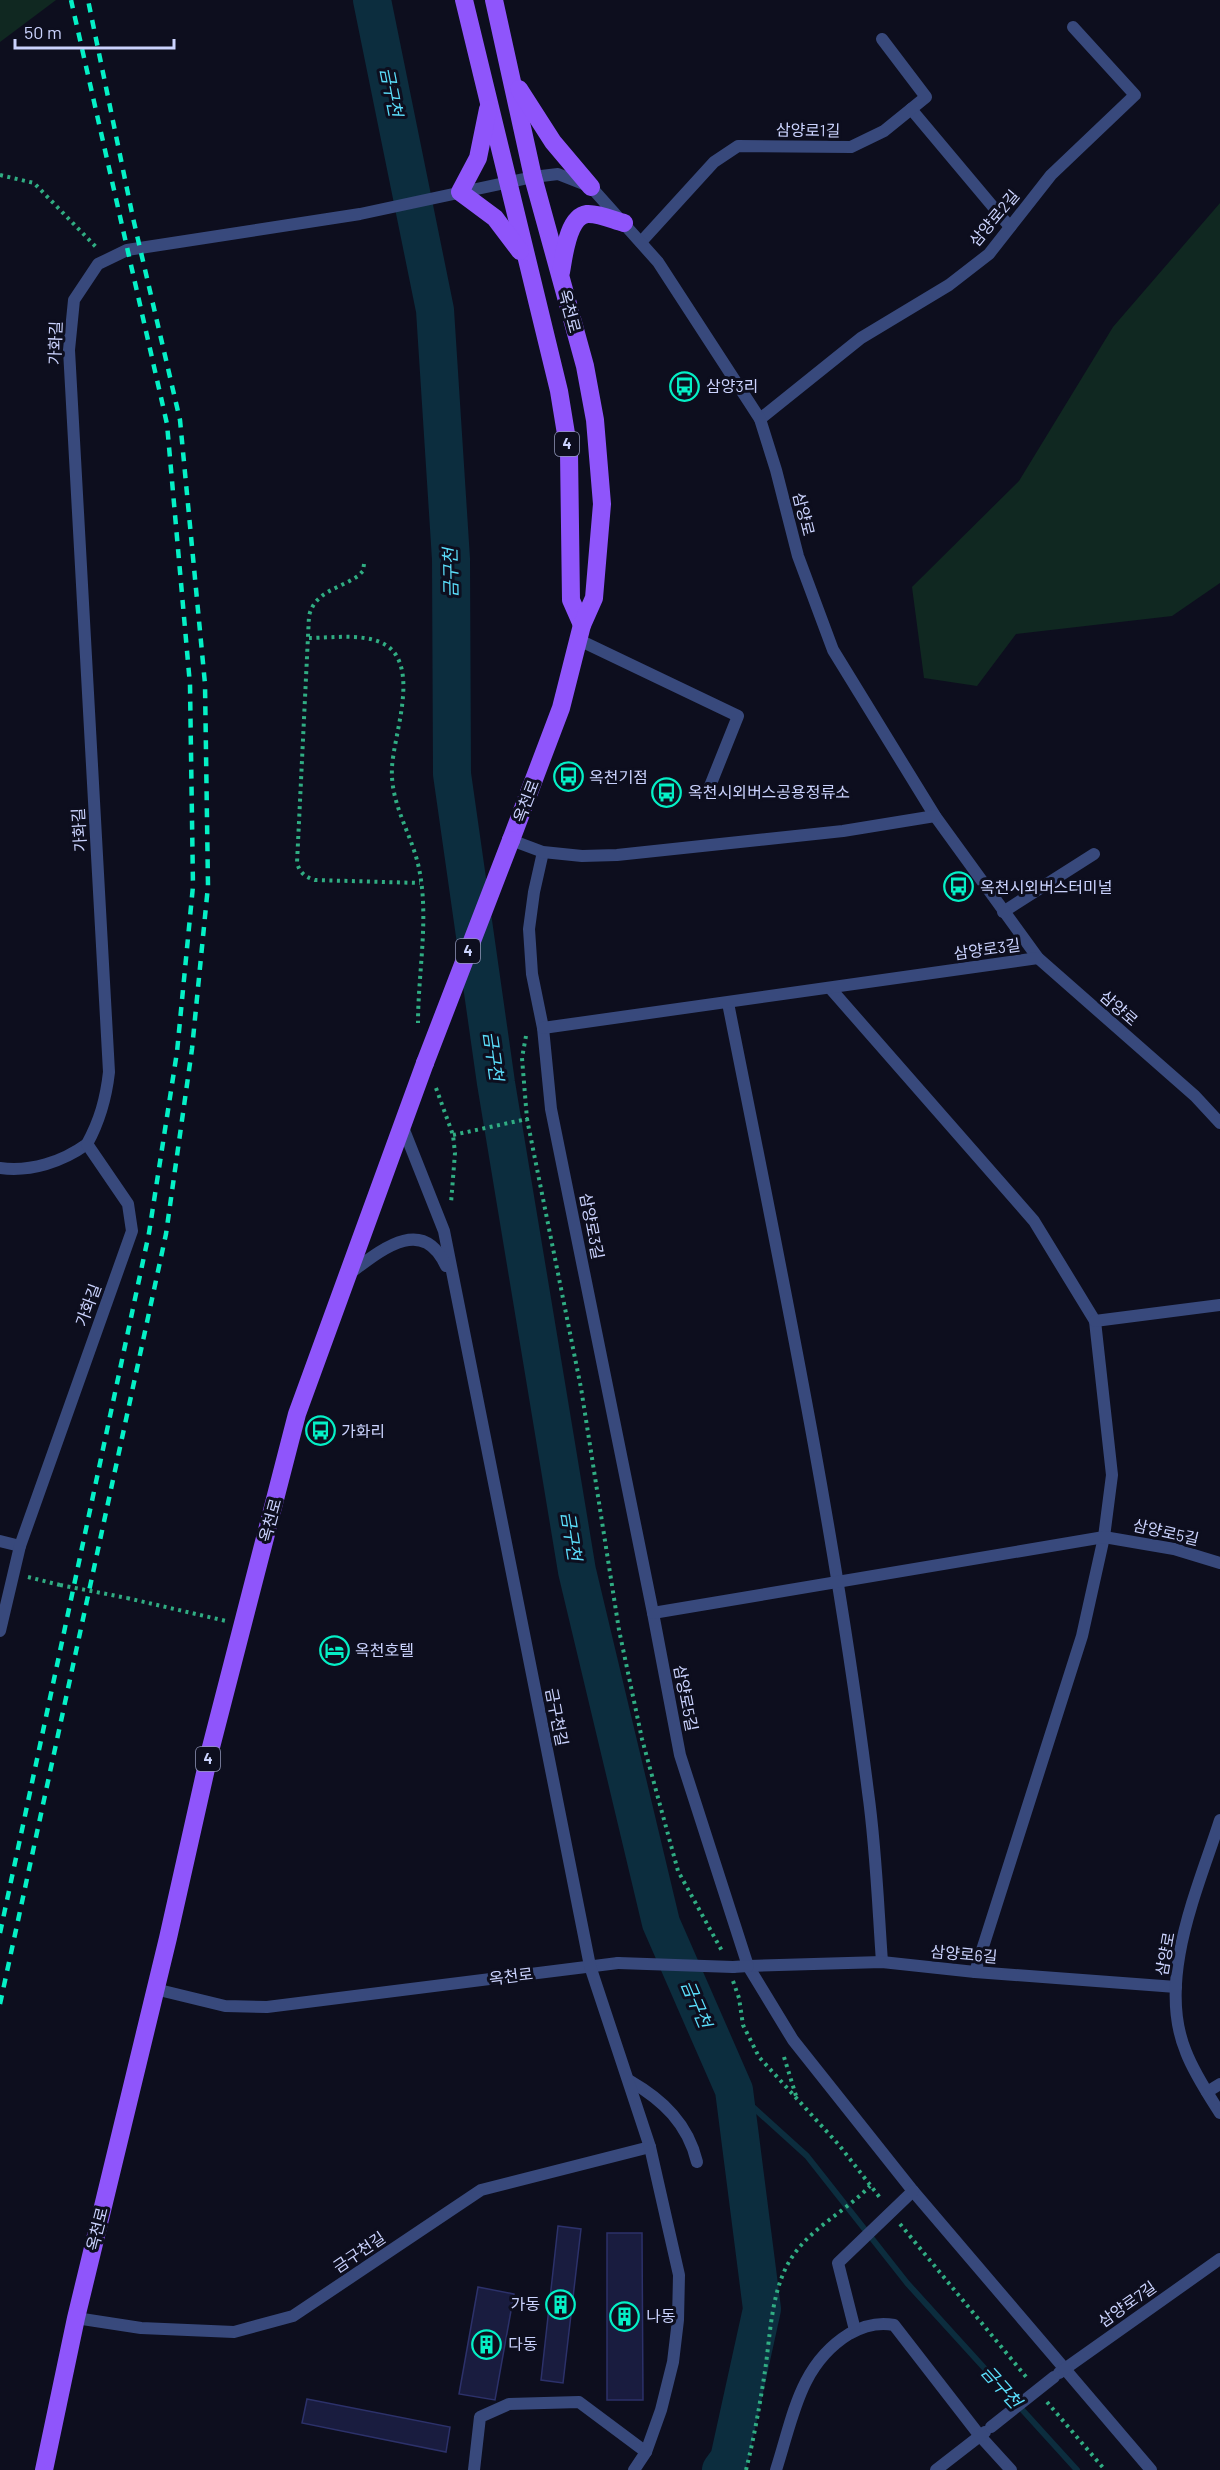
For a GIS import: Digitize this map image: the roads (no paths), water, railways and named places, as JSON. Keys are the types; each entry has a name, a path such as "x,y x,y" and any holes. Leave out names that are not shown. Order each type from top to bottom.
{"main road":[{"name":"옥천로","path":"464,0 559,391 569,452 571,600 580,633"},
{"name":"옥천로","path":"44,2470 76,2318 210,1751 297,1414 425,1063 561,708 580,633 594,598 602,504 595,420 585,366 533,177 494,0"},
{"path":"511,77 553,142 591,187"},
{"path":"489,101 480,150 453,193 495,218 528,264"},
{"path":"561,277 568,236 578,218 587,214 624,223"}],"street":[{"name":"삼양로2길","path":"760,419 861,338 949,285 989,254 1050,175 1135,95 1073,27"},
{"name":"삼양로1길","path":"641,242 714,162 738,146 851,147 884,131 926,97 882,39"},
{"path":"911,109 1010,227"},
{"name":"삼양로","path":"533,177 558,174 591,187 658,262 760,419 777,470 798,556 833,650 935,816 1038,958 1195,1096 1220,1123"},
{"path":"453,193 533,177"},
{"name":"가화길","path":"0,1631 20,1546 132,1231 128,1204 87,1144 98,1125 109,1072 69,351 74,300 98,264 127,250 360,214 453,193"},
{"path":"580,633 738,716 708,791"},
{"path":"512,840 543,852 582,856 617,855 843,831 935,816"},
{"path":"543,852 534,892 530,929 532,974 543,1028"},
{"path":"1004,912 1094,854"},
{"name":"삼양로3길","path":"653,1613 551,1109 543,1028 1038,958"},
{"path":"830,988 1034,1221 1095,1321 1112,1475 1104,1537 1082,1636 975,1972"},
{"path":"728,1003 795,1335 837,1582 869,1794 882,1962"},
{"path":"402,1125 446,1242 456,1287"},
{"path":"0,1168 44,1166 70,1156 87,1144"},
{"path":"346,1276 394,1244 412,1238 428,1244 440,1253 456,1287"},
{"name":"금구천길","path":"456,1287 590,1966 650,2147 679,2275 678,2320 668,2381 646,2452 634,2470"},
{"path":"1095,1321 1220,1305"},
{"name":"삼양로5길","path":"1151,2470 913,2191 793,2040 748,1966 680,1755 653,1613 1104,1537 1174,1549 1220,1563"},
{"path":"0,1541 20,1546"},
{"name":"삼양로","path":"1220,1820 1185,1930 1176,1974 1176,2012 1185,2052 1220,2113"},
{"name":"삼양로6길","path":"732,1971 748,1966 882,1962 975,1972 1176,1987"},
{"name":"옥천로","path":"155,1989 225,2006 267,2007 618,1963 732,1971"},
{"path":"630,2081 653,2094 675,2116 693,2144 697,2162"},
{"path":"1207,2092 1220,2084"},
{"name":"금구천길","path":"76,2318 141,2328 200,2332 234,2332 269,2324 293,2316 481,2190 650,2147"},
{"path":"855,2330 838,2263 913,2191"},
{"name":"삼양로7길","path":"980,2436 1064,2368 1220,2259"},
{"path":"776,2470 808,2374 822,2355 837,2341 855,2330 881,2323 894,2325 980,2436 1011,2470"},
{"path":"474,2470 480,2417 509,2404 579,2402 646,2452"},
{"path":"936,2470 980,2436"}],"waterway":[{"name":"금구천","path":"372,0 435,310 451,559 452,774 496,1083 577,1571 661,1923 734,2090 762,2309 729,2459 721,2470"},
{"name":"금구천","path":"734,2090 807,2156 907,2283 1077,2470"}],"railway":[{"path":"0,1933 149,1233 177,1052 193,886 190,685 167,424 71,0"},
{"path":"0,2004 166,1234 192,1049 208,886 205,684 180,420 133,218 88,0"}],"place":[{"name":"삼양3리","path":"685,386"},
{"name":"옥천기점","path":"568,777"},
{"name":"옥천시외버스공용정류소","path":"667,792"},
{"name":"옥천시외버스터미널","path":"959,887"},
{"name":"가화리","path":"320,1431"},
{"name":"옥천호텔","path":"334,1650"},
{"name":"가동","path":"561,2304"},
{"name":"나동","path":"625,2316"},
{"name":"다동","path":"487,2344"}]}
